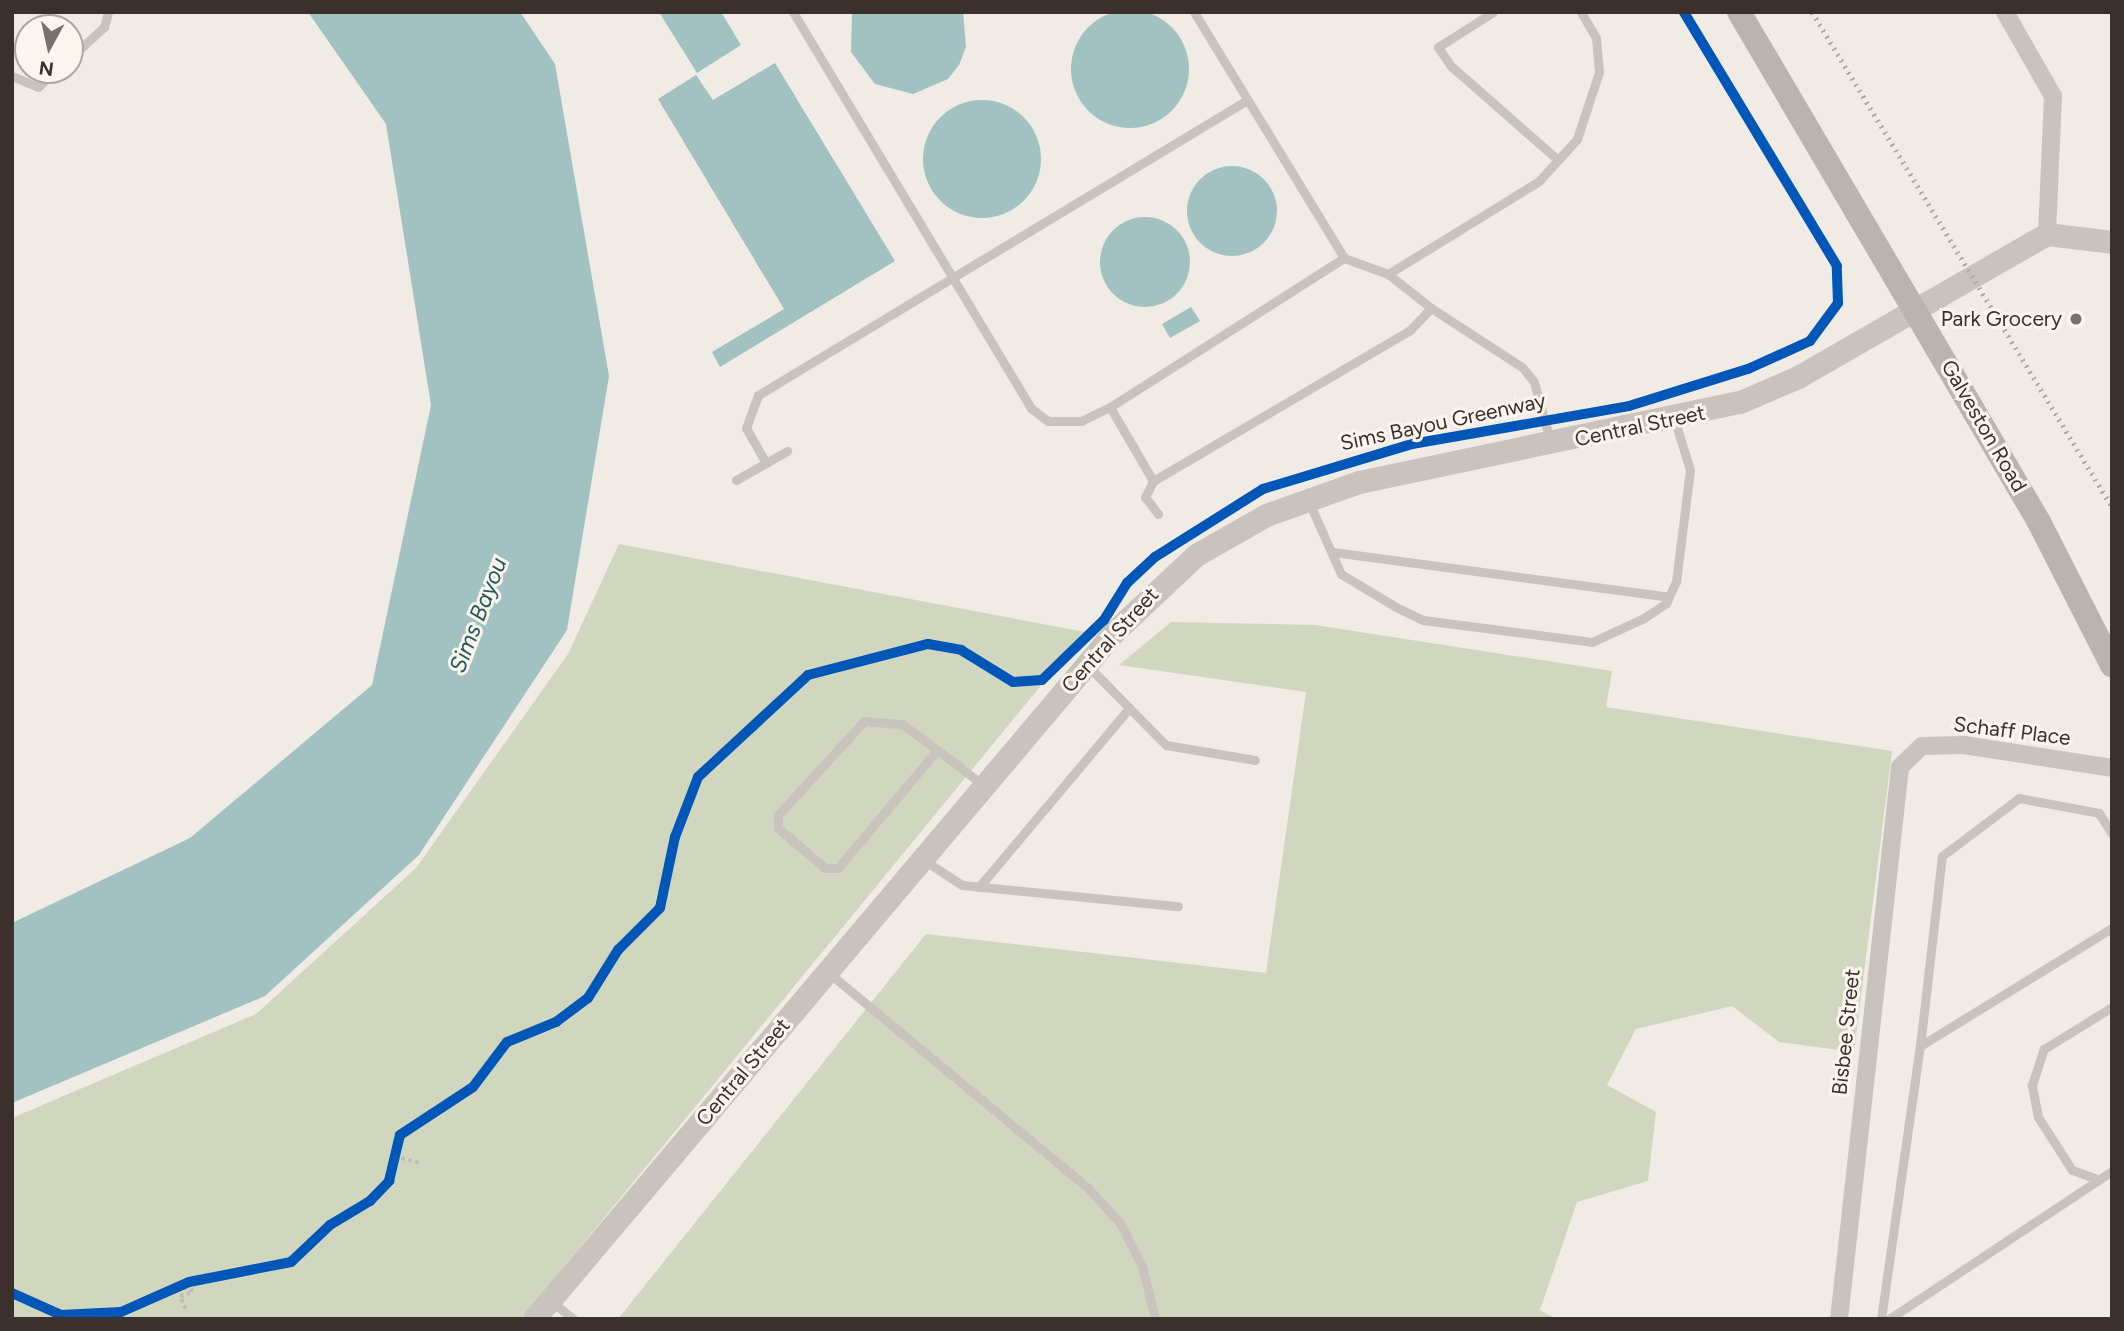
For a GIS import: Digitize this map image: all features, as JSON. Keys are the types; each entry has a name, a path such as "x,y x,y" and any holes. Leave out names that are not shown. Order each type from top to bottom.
{"main road":[{"name":"Galveston Road","path":"1739,12 1916,308 2112,665"}],"street":[{"path":"2005,12 2053,96 2047,234 2112,242"},
{"name":"Central Street","path":"534,1319 1086,664 1142,600 1196,555 1307,498 1675,421 1798,377 2047,234"},
{"name":"Schaff Place","path":"1909,754 1922,747 1964,745 2112,768"},
{"name":"Bisbee Street","path":"1839,1319 1895,790 1909,754"}],"lane":[{"path":"84,45 104,27 108,12"},
{"path":"793,12 1032,409 1064,425 1110,407 1344,258"},
{"path":"1194,12 1344,258 1388,274 1431,309 1522,368 1534,382 1551,445"},
{"path":"1493,12 1438,47 1451,66 1558,160"},
{"path":"1388,274 1539,181 1577,139 1597,93 1596,38 1581,12"},
{"path":"766,463 746,428 758,395 1247,100"},
{"path":"1158,514 1145,496 1153,481 1410,330 1431,309"},
{"path":"1110,407 1153,481"},
{"path":"1307,498 1341,575 1423,620 1592,642 1616,635 1669,597 1676,582 1690,470 1675,421"},
{"path":"736,480 787,451"},
{"path":"1333,552 1669,597"},
{"path":"1086,664 1172,747 1255,760"},
{"path":"979,887 1129,708"},
{"path":"937,750 838,868 825,868 778,828 778,816 864,721 902,724 937,750 984,786"},
{"path":"1881,1319 1920,1046 1942,856 2019,798 2099,813 2112,834"},
{"path":"922,859 962,885 1178,906"},
{"path":"1920,1046 2112,928"},
{"path":"828,972 1090,1190 1120,1223 1142,1266 1155,1319"},
{"path":"2097,1179 2072,1170 2038,1117 2032,1085 2044,1049 2112,1007"},
{"path":"1889,1319 2112,1171"},
{"path":"550,1300 573,1319"}],"path":[{"path":"391,1174 395,1151 419,1163"},
{"path":"162,1293 194,1280"},
{"path":"185,1309 180,1296 192,1292 194,1280"}],"green space":[{"path":"619,544 1085,632 521,1319 12,1319 12,1118 256,1014 416,868 568,654"},
{"path":"1171,622 1315,625 1612,671 1606,707 1892,751 1854,1052 1779,1042 1732,1006 1636,1029 1607,1085 1656,1112 1648,1181 1577,1202 1540,1310 1556,1319 618,1319 926,934 1266,973 1306,692 1119,665"}],"water":[{"path":"1130,10 1153,14 1172,27 1185,46 1189,69 1185,92 1172,111 1153,124 1130,128 1107,124 1088,111 1075,92 1071,69 1075,46 1088,27 1107,14"},
{"name":"Sims Bayou","path":"308,12 520,12 555,64 609,376 567,630 419,855 265,996 12,1103 12,923 190,838 372,685 431,405 386,124"},
{"path":"659,12 721,12 741,45 697,73"},
{"path":"852,12 963,12 966,47 959,65 948,79 913,94 875,84 851,52"},
{"path":"775,63 895,261 720,367 712,352 784,309 658,99 696,75 713,100"},
{"path":"982,100 1005,104 1024,117 1037,136 1041,159 1037,182 1024,201 1005,214 982,218 959,214 940,201 927,182 923,159 927,136 940,117 959,104"},
{"path":"1232,166 1249,169 1264,179 1274,194 1277,211 1274,228 1264,243 1249,253 1232,256 1215,253 1200,243 1190,228 1187,211 1190,194 1200,179 1215,169"},
{"path":"1145,217 1162,220 1177,230 1187,245 1190,262 1187,279 1177,294 1162,304 1145,307 1128,304 1113,294 1103,279 1100,262 1103,245 1113,230 1128,220"},
{"path":"1191,307 1200,321 1170,338 1162,324"}],"railway":[{"path":"1812,12 2112,507"}],"cycle path":[{"name":"Sims Bayou Greenway","path":"12,1293 61,1315 121,1312 189,1282 291,1262 330,1225 370,1201 389,1181 400,1135 473,1087 507,1042 556,1022 588,998 618,950 660,908 675,837 698,777 808,675 928,644 961,650 1013,682 1042,680 1104,620 1127,583 1155,557 1263,489 1412,444 1629,406 1748,369 1810,341 1838,303 1837,266 1684,12"}],"place":[{"name":"Park Grocery","path":"2076,319"}]}
